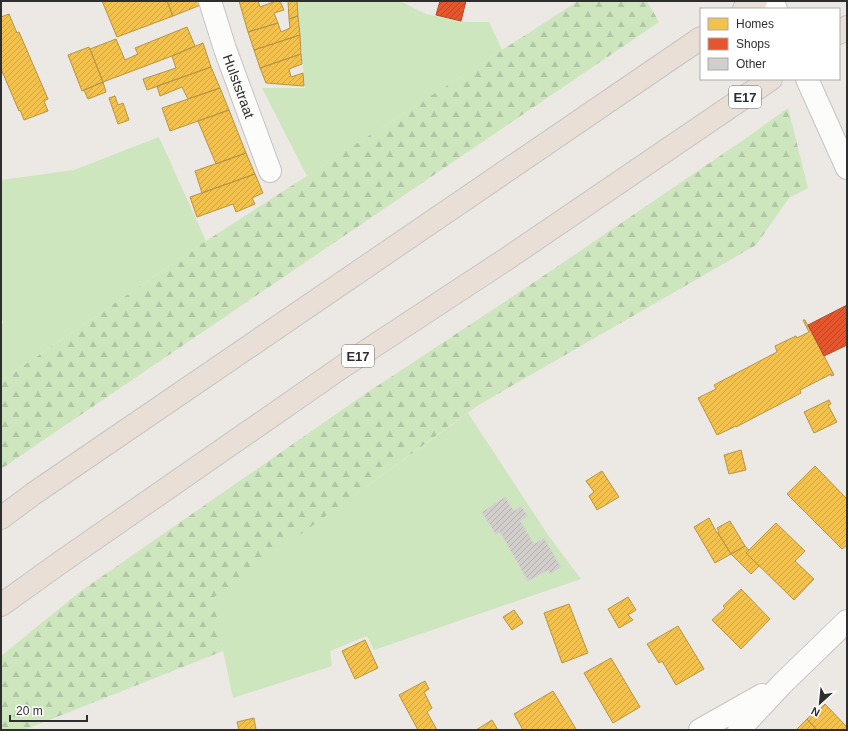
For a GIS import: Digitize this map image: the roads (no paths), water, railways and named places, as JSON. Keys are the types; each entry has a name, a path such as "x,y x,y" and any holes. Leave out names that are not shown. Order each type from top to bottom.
{"highway":[{"path":"746,8 756,1"},
{"path":"1,518 33,494 696,41"},
{"name":"E17","path":"1,605 342,367 505,260 770,80"}],"street":[{"name":"Hulststraat","path":"210,1 225,49 270,171"},
{"path":"807,80 846,165"},
{"path":"739,730 782,684 847,621"},
{"path":"700,730 782,684"}]}
